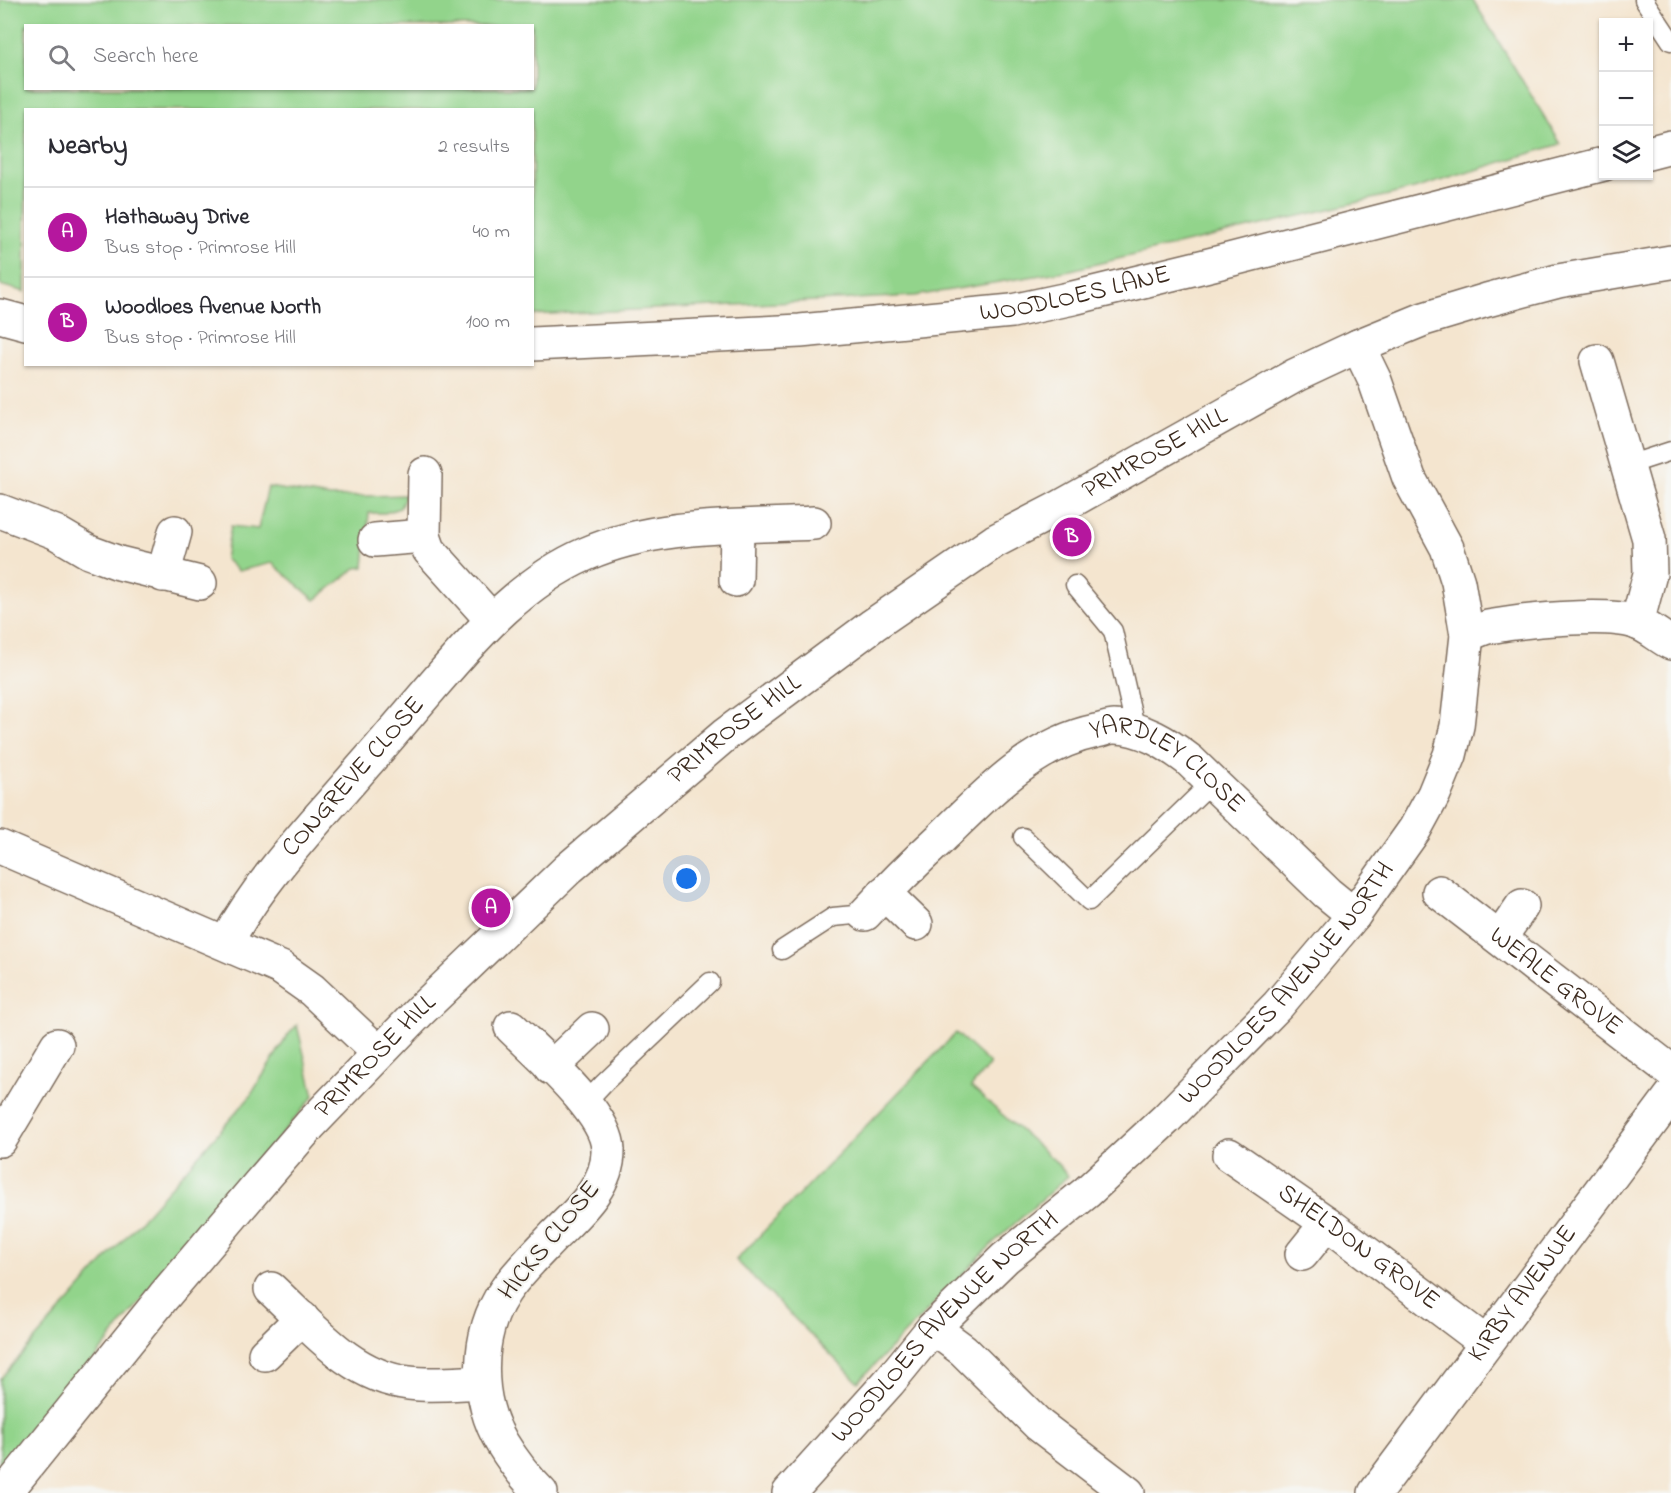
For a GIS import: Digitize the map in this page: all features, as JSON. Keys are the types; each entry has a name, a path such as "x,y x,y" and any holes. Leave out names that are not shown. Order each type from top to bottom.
{"street":[{"path":"1653,152 1671,147"},
{"name":"WOODLOES LANE","path":"534,344 800,331 1012,311 1213,264 1599,165"},
{"name":"PRIMROSE HILL","path":"5,1493 145,1319 310,1125 447,984 568,869 725,735 873,625 995,541 1067,504 1296,375 1358,346 1424,319 1486,300 1558,281 1671,262"},
{"path":"0,316 24,322"},
{"name":"WOODLOES AVENUE NORTH","path":"789,1493 889,1382 933,1328 1005,1258 1088,1192 1182,1104 1278,1005 1354,915 1404,845 1434,794 1450,755 1457,726 1467,635 1458,582 1447,548 1409,478 1375,381 1358,346"},
{"path":"1598,362 1649,539 1651,561 1648,588 1637,623"},
{"path":"425,474 424,536 429,550 492,620"},
{"path":"0,511 55,532 89,552 118,563 200,583"},
{"name":"CONGREVE CLOSE","path":"226,943 243,913 282,862 492,620 521,593 584,554 645,535 814,523"},
{"path":"736,580 737,527"},
{"path":"164,575 175,532"},
{"path":"375,540 424,536"},
{"path":"1467,635 1487,628 1537,621 1613,617 1637,623 1671,643"},
{"name":"YARDLEY CLOSE","path":"874,903 982,798 1041,752 1066,738 1115,727 1136,731 1167,744 1189,760 1327,893 1354,915"},
{"path":"0,847 281,968 312,990 379,1053"},
{"name":"WEALE GROVE","path":"1439,892 1671,1071"},
{"path":"874,903 916,924"},
{"path":"1500,938 1522,906"},
{"name":"HICKS CLOSE","path":"511,1027 586,1102 602,1125 608,1149 602,1177 587,1202 528,1264 505,1292 489,1323 483,1353 482,1382 487,1406 500,1441 541,1493"},
{"path":"551,1068 592,1029"},
{"path":"0,1140 9,1106 57,1045"},
{"name":"KIRBY AVENUE","path":"1375,1493 1671,1096"},
{"name":"SHELDON GROVE","path":"1229,1155 1328,1223 1486,1343"},
{"path":"1302,1254 1328,1223"},
{"path":"271,1288 332,1346 374,1375 408,1383 482,1382"},
{"path":"266,1354 302,1318"},
{"path":"933,1328 963,1350 1040,1425 1128,1493"}],"lane":[{"path":"1644,0 1671,41"},
{"path":"1628,465 1671,451"},
{"path":"1075,585 1113,631 1136,731"},
{"path":"1023,837 1089,901 1213,781"},
{"path":"782,950 833,916 874,903"},
{"path":"586,1102 710,982"}],"green space":[{"path":"0,0 1473,0 1561,144 1414,189 1071,270 915,296 534,315 534,108 24,108 24,292 0,285"},
{"path":"268,487 330,497 406,495 400,508 385,513 369,513 364,567 356,568 315,600 272,563 238,571 225,559 231,526 258,529"},
{"path":"297,1025 314,1096 125,1320 0,1480 0,1379 249,1098 288,1035"},
{"path":"956,1033 990,1064 971,1087 1055,1161 1068,1176 993,1243 858,1382 736,1260"}],"place":[{"name":"Woodloes Avenue North","path":"1072,537"},
{"name":"Hathaway Drive","path":"491,908"}]}
